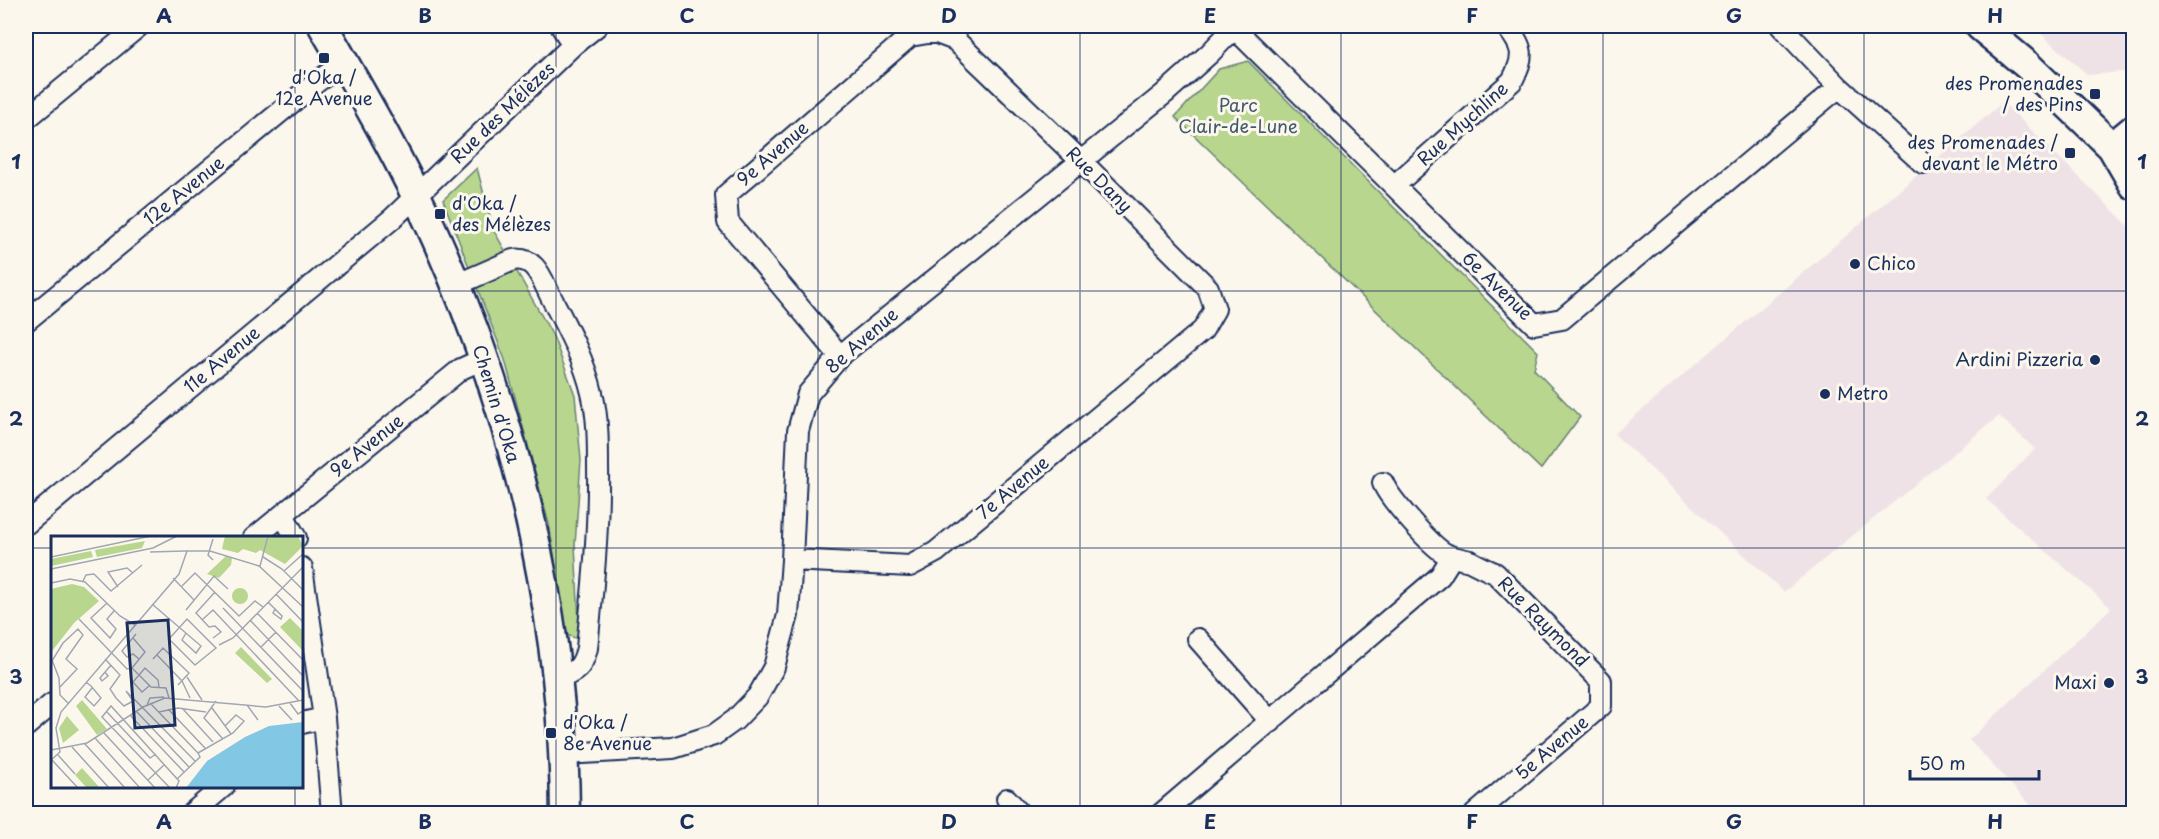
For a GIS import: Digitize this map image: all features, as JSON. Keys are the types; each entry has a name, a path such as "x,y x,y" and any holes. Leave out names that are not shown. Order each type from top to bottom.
{"main road":[{"name":"Chemin d'Oka","path":"323,26 417,196 456,285 506,429 530,520 549,618 564,754 565,813"},
{"path":"1980,26 2027,65 2123,152 2133,185"},
{"path":"2123,152 2133,129"}],"street":[{"path":"26,119 139,26"},
{"path":"561,26 573,45"},
{"name":"Rue des Mélèzes","path":"417,196 573,45 597,26"},
{"name":"6e Avenue","path":"1233,26 1534,324 1562,319 1839,87"},
{"name":"8e Avenue","path":"564,754 673,748 714,735 735,720 758,696 774,668 788,615 798,431 808,394 840,356 1082,162 1180,80 1233,26"},
{"name":"Rue Mychline","path":"1395,185 1512,81 1520,65 1520,44 1506,26"},
{"path":"1781,26 1839,87 1923,163"},
{"name":"9e Avenue","path":"840,356 728,222 726,195 910,36 934,32 955,40"},
{"name":"Rue Dany","path":"955,40 1208,288 1215,309 1203,330"},
{"name":"12e Avenue","path":"26,321 318,81 344,63"},
{"name":"11e Avenue","path":"26,524 417,196"},
{"path":"456,285 513,260 530,261 583,362 593,396 597,438 597,526 587,648 583,663 578,670 557,678"},
{"name":"7e Avenue","path":"792,560 910,566 936,552 1203,330"},
{"name":"9e Avenue","path":"255,536 461,369 483,359"},
{"name":"Rue Raymond","path":"1383,483 1401,509 1439,550 1452,557 1473,562 1495,573 1601,681 1601,706"},
{"path":"283,515 295,536"},
{"path":"1161,813 1271,722 1440,576 1452,557"},
{"path":"303,575 324,718 332,813"},
{"path":"1198,639 1271,722"},
{"path":"26,726 51,705"},
{"name":"5e Avenue","path":"1475,813 1601,706"},
{"path":"303,723 324,718"},
{"path":"191,813 222,788"}],"shaded area":[{"path":"2032,26 2133,26 2133,71 2088,75"},
{"path":"2003,102 2133,230 2133,813 2038,813 1969,740 2111,608 1986,499 2035,449 1999,416 1784,592 1614,434"}],"green space":[{"name":"Parc Clair-de-Lune","path":"1248,61 1538,352 1534,369 1580,417 1541,469 1175,117 1219,69"},
{"path":"477,168 493,229 553,336 575,395 581,460 575,545 580,640 567,635 549,524 505,360 443,200"}],"place":[{"name":"d'Oka / 12e Avenue","path":"324,58"},
{"name":"des Promenades / des Pins","path":"2095,94"},
{"name":"des Promenades / devant le Métro","path":"2070,153"},
{"name":"d'Oka / des Mélèzes","path":"440,214"},
{"name":"Chico","path":"1855,264"},
{"name":"Ardini Pizzeria","path":"2095,360"},
{"name":"Metro","path":"1825,394"},
{"name":"Maxi","path":"2109,683"},
{"name":"d'Oka / 8e Avenue","path":"551,733"}]}
